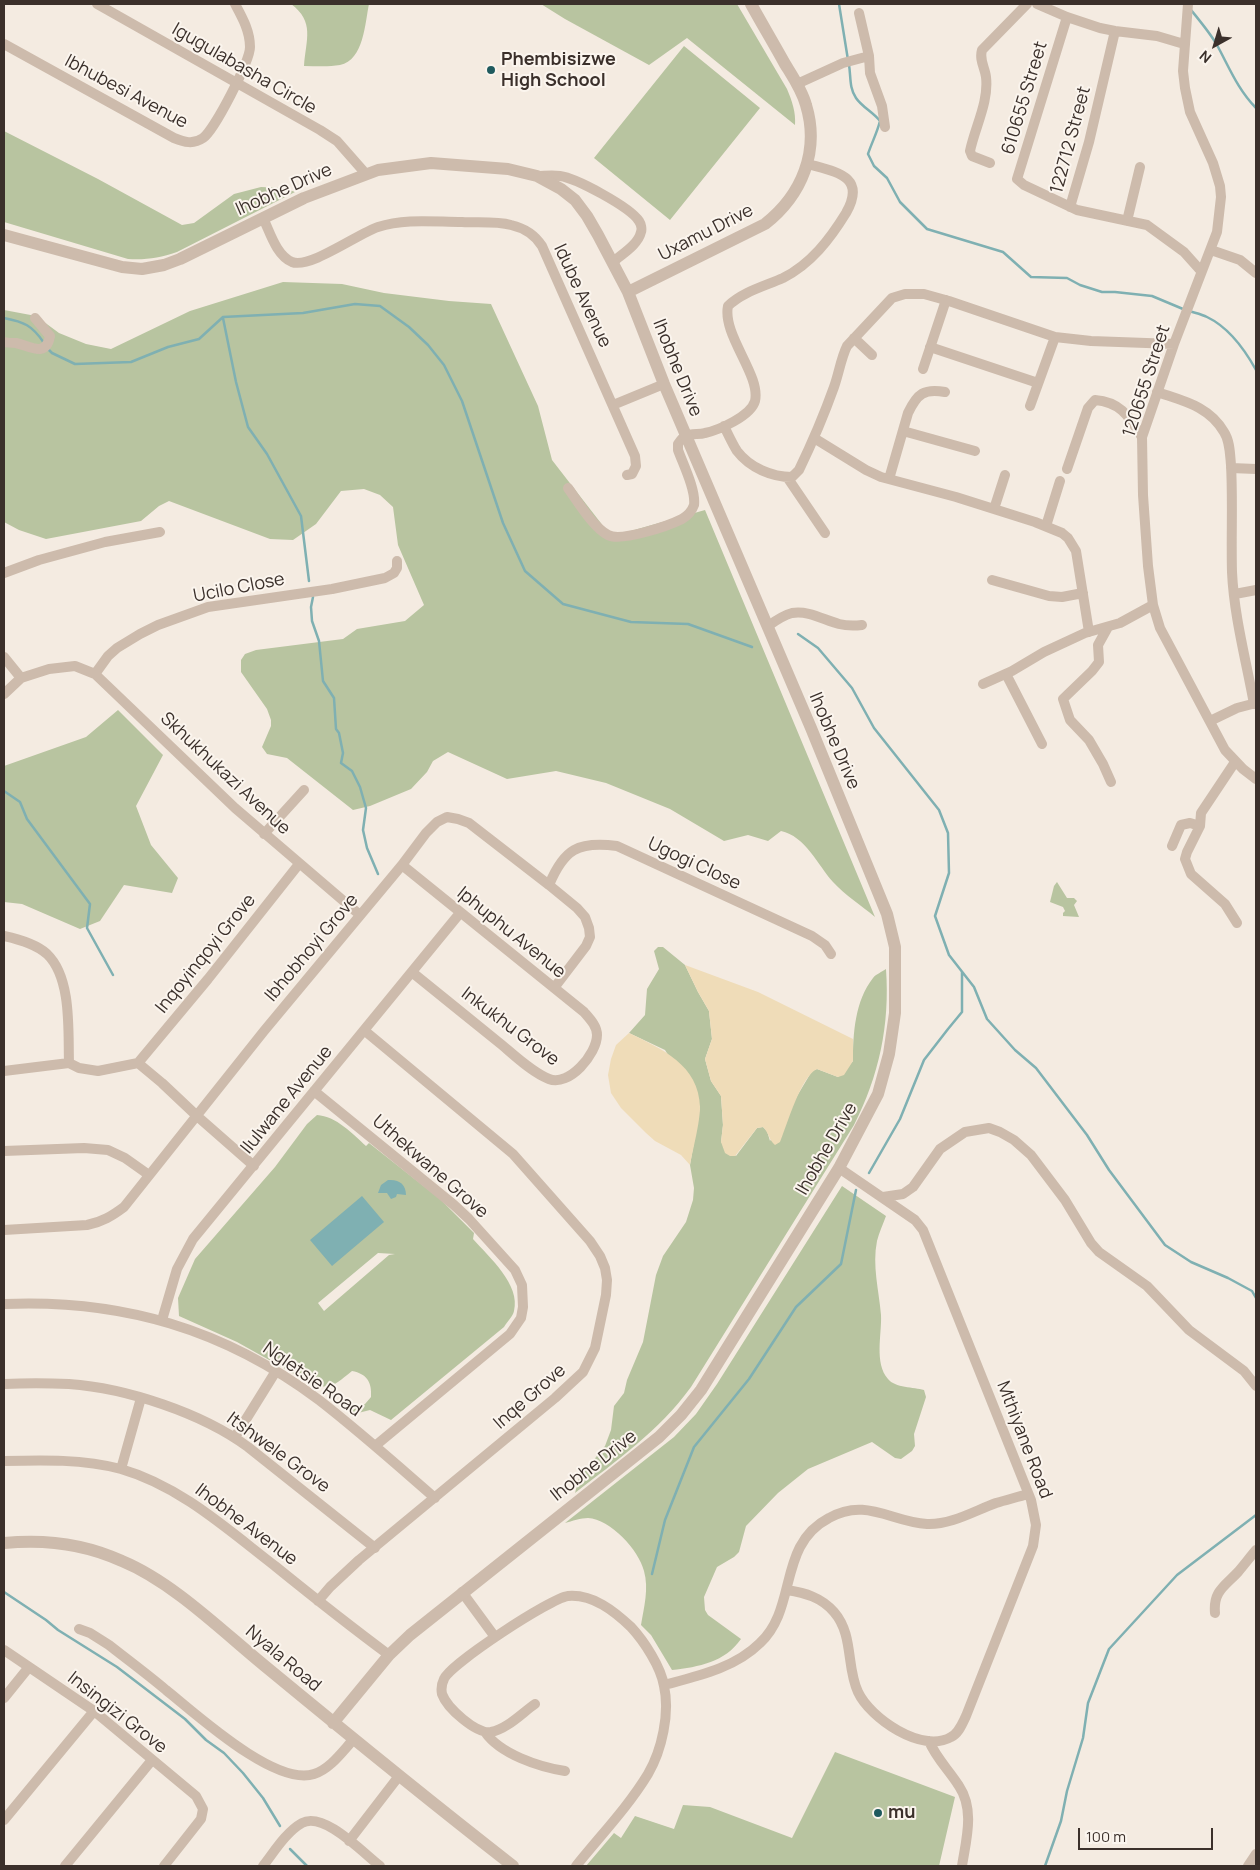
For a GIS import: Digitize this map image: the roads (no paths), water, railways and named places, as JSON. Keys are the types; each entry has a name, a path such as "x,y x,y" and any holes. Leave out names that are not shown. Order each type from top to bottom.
{"street":[{"name":"Igugulabasha Circle","path":"97,4 284,109 337,142 366,174"},
{"name":"Ibhubesi Avenue","path":"4,44 174,138 185,142 194,142 204,138 212,127 237,83 250,49 249,34 235,4"},
{"name":"Uxamu Drive","path":"628,292 765,224 790,199 802,179 808,164 810,147 810,125 806,104 797,84 751,4"},
{"path":"990,163 972,156 970,151 986,91 982,50 1027,4"},
{"path":"1037,4 1067,17 1115,31 1157,36 1184,44"},
{"name":"120655 Street","path":"1188,4 1183,71 1190,112 1214,163 1221,197 1217,232 1174,344 1142,437 1143,495 1148,566 1153,605 1160,628 1210,721 1215,735 1235,762 1256,779"},
{"path":"859,12 869,56 870,73 882,106 885,127"},
{"name":"610655 Street","path":"1024,185 1017,179 1067,17"},
{"name":"122712 Street","path":"1024,185 1070,207 1115,31"},
{"path":"797,84 848,62 869,56"},
{"name":"Ihobhe Drive","path":"4,235 107,264 142,270 180,259 304,198 366,174 378,170 431,164 508,169 537,176 561,189 575,200 587,216 628,292 664,384 768,626 887,914 895,947 895,1013 889,1054 878,1094 839,1168 709,1377 681,1415 647,1447 462,1592 389,1655 333,1723"},
{"path":"568,488 599,528 610,536 629,536 656,528 682,519 692,509 694,498 678,450 678,444 686,436 705,433 724,426 744,415 751,409 755,400 752,379 728,318 728,306 736,300 785,277 814,256 834,233 853,196 854,189 849,179 832,171 808,164"},
{"path":"1127,221 1140,167"},
{"path":"537,176 560,176 580,182 606,197 639,221 642,230 639,238 633,246 613,262"},
{"path":"1070,207 1147,225 1184,252 1201,271"},
{"name":"Idube Avenue","path":"263,218 280,252 291,262 298,263 305,263 318,258 369,230 394,223 414,221 498,223 512,225 537,238 613,405 636,462 632,474 627,475"},
{"path":"1211,250 1240,260 1256,273"},
{"path":"724,426 737,451 746,460 767,473 792,478 799,470 814,438 836,383 843,354 854,338 892,298 905,294 924,294 946,300 1055,337 1090,341 1174,344"},
{"path":"923,368 946,300"},
{"path":"4,342 34,349 44,348 49,343 50,336 35,318"},
{"path":"1030,406 1055,337"},
{"path":"854,338 872,355"},
{"path":"930,347 1038,383"},
{"path":"613,405 664,384"},
{"path":"889,479 908,413 919,396 927,391 945,392"},
{"path":"1157,392 1204,409 1226,434 1230,449 1233,516 1232,572 1255,703 1237,708 1210,721"},
{"path":"1067,468 1088,408 1096,400 1105,401 1118,407 1129,417 1142,437"},
{"path":"903,431 975,451"},
{"path":"814,438 866,470 889,479 994,509 1062,533 1072,543 1076,551 1089,632"},
{"path":"1231,468 1256,469"},
{"path":"994,509 1005,475"},
{"path":"787,477 825,533"},
{"path":"1046,526 1060,481"},
{"path":"4,573 39,560 96,544 160,532"},
{"name":"Ucilo Close","path":"95,674 108,656 117,648 158,625 208,607 332,589 385,578 394,573 397,568 397,561"},
{"path":"992,580 1050,596 1083,593"},
{"path":"1235,594 1256,590"},
{"path":"982,684 1006,674 1044,652 1089,632 1120,623 1153,605"},
{"path":"768,626 786,615 798,613 850,626 862,625"},
{"path":"1108,628 1098,646 1098,662 1092,671 1063,699 1070,720 1089,740 1111,782"},
{"path":"4,658 21,678 4,694"},
{"name":"Skhukhukazi Avenue","path":"21,678 49,669 75,666 95,674 228,802 360,915"},
{"path":"1006,674 1042,744"},
{"path":"1235,762 1201,813 1200,826 1185,859 1191,874 1225,904 1237,924"},
{"path":"264,834 304,790"},
{"name":"Ibhobhoyi Grove","path":"4,1230 73,1227 98,1223 124,1207 434,824 447,818 469,823 549,885 577,908 585,918 590,937 586,946 554,988"},
{"path":"1172,846 1182,824 1190,823 1200,826"},
{"name":"Ugogi Close","path":"549,885 558,864 582,846 600,844 616,846 812,936 825,945 832,954"},
{"name":"Inqoyinqoyi Grove","path":"138,1064 299,864"},
{"name":"Iphuphu Avenue","path":"402,865 584,1012 596,1029"},
{"name":"Ilulwane Avenue","path":"162,1320 177,1269 186,1250 460,913"},
{"path":"4,936 35,946 47,954 54,965 61,979 67,1002 69,1063"},
{"name":"Inkukhu Grove","path":"413,973 518,1058 549,1080 561,1080 575,1072 595,1045 596,1029"},
{"name":"Inqe Grove","path":"318,1601 343,1575 555,1398 583,1372 592,1356 598,1337 606,1296 607,1280 600,1256 590,1241 524,1164 485,1129 365,1032"},
{"path":"4,1071 69,1063 79,1068 98,1071 138,1064 162,1083 196,1116 254,1166"},
{"name":"Uthekwane Grove","path":"314,1092 433,1187 469,1219 515,1270 522,1285 521,1318 510,1334 375,1446"},
{"path":"883,1197 903,1194 913,1188 940,1149 965,1132 989,1128 1000,1132 1014,1140 1030,1155 1065,1200 1086,1236 1099,1252 1147,1286 1189,1330 1244,1371 1256,1386"},
{"path":"4,1151 84,1148 108,1150 125,1158 149,1175"},
{"name":"Mthiyane Road","path":"839,1168 916,1220 930,1245 1028,1494 1036,1525 1033,1546 1008,1614 961,1726 951,1737 939,1741 929,1741"},
{"name":"Ngletsie Road","path":"4,1304 38,1303 96,1306 162,1320 222,1342 276,1371 318,1400 435,1498"},
{"path":"235,1437 276,1371"},
{"name":"Itshwele Grove","path":"4,1384 71,1384 141,1398 186,1413 235,1437 274,1466 375,1548"},
{"path":"120,1469 141,1398"},
{"name":"Ihobhe Avenue","path":"4,1461 48,1460 90,1462 120,1469 160,1485 196,1505 389,1655"},
{"path":"664,1685 695,1677 732,1663 744,1657 767,1636 774,1623 802,1540 814,1527 829,1518 843,1511 859,1509 876,1511 919,1523 939,1524 996,1503 1028,1494"},
{"name":"Nyala Road","path":"4,1543 41,1542 73,1545 106,1554 139,1569 177,1594 353,1740 512,1866"},
{"path":"1215,1612 1215,1599 1219,1591 1237,1574 1256,1550"},
{"path":"786,1590 804,1593 818,1599 834,1612 840,1621 848,1644 851,1676 862,1700 896,1730 929,1741 939,1760 961,1788 969,1812 962,1866"},
{"path":"462,1592 496,1637"},
{"path":"535,1704 503,1727 494,1731 485,1732 477,1730 460,1716 446,1700 442,1689 443,1681 448,1671 496,1637 548,1603 565,1596 581,1596 600,1603 633,1629 651,1655 664,1685 664,1728 651,1768 640,1786 576,1866"},
{"path":"79,1629 104,1641 244,1751 286,1773 302,1776 312,1775 323,1770 353,1740"},
{"name":"Insingizi Grove","path":"4,1650 94,1711 196,1796 203,1809 201,1819 164,1866"},
{"path":"4,1698 28,1667"},
{"path":"4,1820 94,1711"},
{"path":"485,1732 493,1742 525,1760 546,1768 565,1771"},
{"path":"65,1866 152,1760"},
{"path":"349,1841 399,1776"},
{"path":"262,1866 293,1829 308,1821 315,1820 329,1826 380,1866"},
{"path":"1248,1866 1256,1854"}],"water":[{"path":"388,1180 395,1180 401,1183 405,1188 406,1195 397,1194 396,1197 391,1199 387,1193 378,1193 381,1185"},
{"path":"362,1196 384,1222 332,1266 310,1240"}],"waterway":[{"path":"839,4 848,60"},
{"path":"1191,10 1205,27 1239,86 1256,108"},
{"path":"849,65 851,86 856,98 880,121 868,154 874,166 887,178 900,202 927,229 1003,252 1031,277 1067,278 1080,285 1102,292 1152,296 1183,309"},
{"path":"48,349 52,353 75,364 131,362 168,347 199,339 223,317 303,313 355,304 380,306 409,327 428,345 444,365 462,401 503,523 525,571 563,604 631,622 688,624 752,647"},
{"path":"1189,311 1215,321 1229,333 1247,355 1256,370"},
{"path":"4,318 27,325 36,332 44,343"},
{"path":"223,318 236,382 248,427 267,454 301,516 309,581"},
{"path":"313,597 311,607 312,621 319,641 323,681 334,698 336,729 339,733 343,753 341,763 352,771 360,787 366,808 363,830 367,848 378,874"},
{"path":"798,634 818,648 852,688 874,728 939,810 948,833 949,873 935,916 949,955 974,987 987,1019 1015,1050 1036,1068 1087,1135 1109,1170 1165,1245 1191,1262 1252,1291 1256,1298"},
{"path":"4,791 20,802 27,819 90,904 87,928 113,975"},
{"path":"869,1173 900,1119 924,1060 962,1012 962,972"},
{"path":"652,1574 665,1520 694,1447 749,1379 796,1307 841,1264 856,1190"},
{"path":"1045,1866 1061,1821 1067,1791 1083,1738 1088,1703 1109,1649 1177,1575 1256,1515"},
{"path":"4,1592 58,1630 117,1667 185,1719 206,1740 224,1753 243,1773 263,1798 280,1826"},
{"path":"290,1849 307,1866"}],"place":[{"name":"Phembisizwe High School","path":"491,70"},
{"name":"mu","path":"878,1813"}]}
